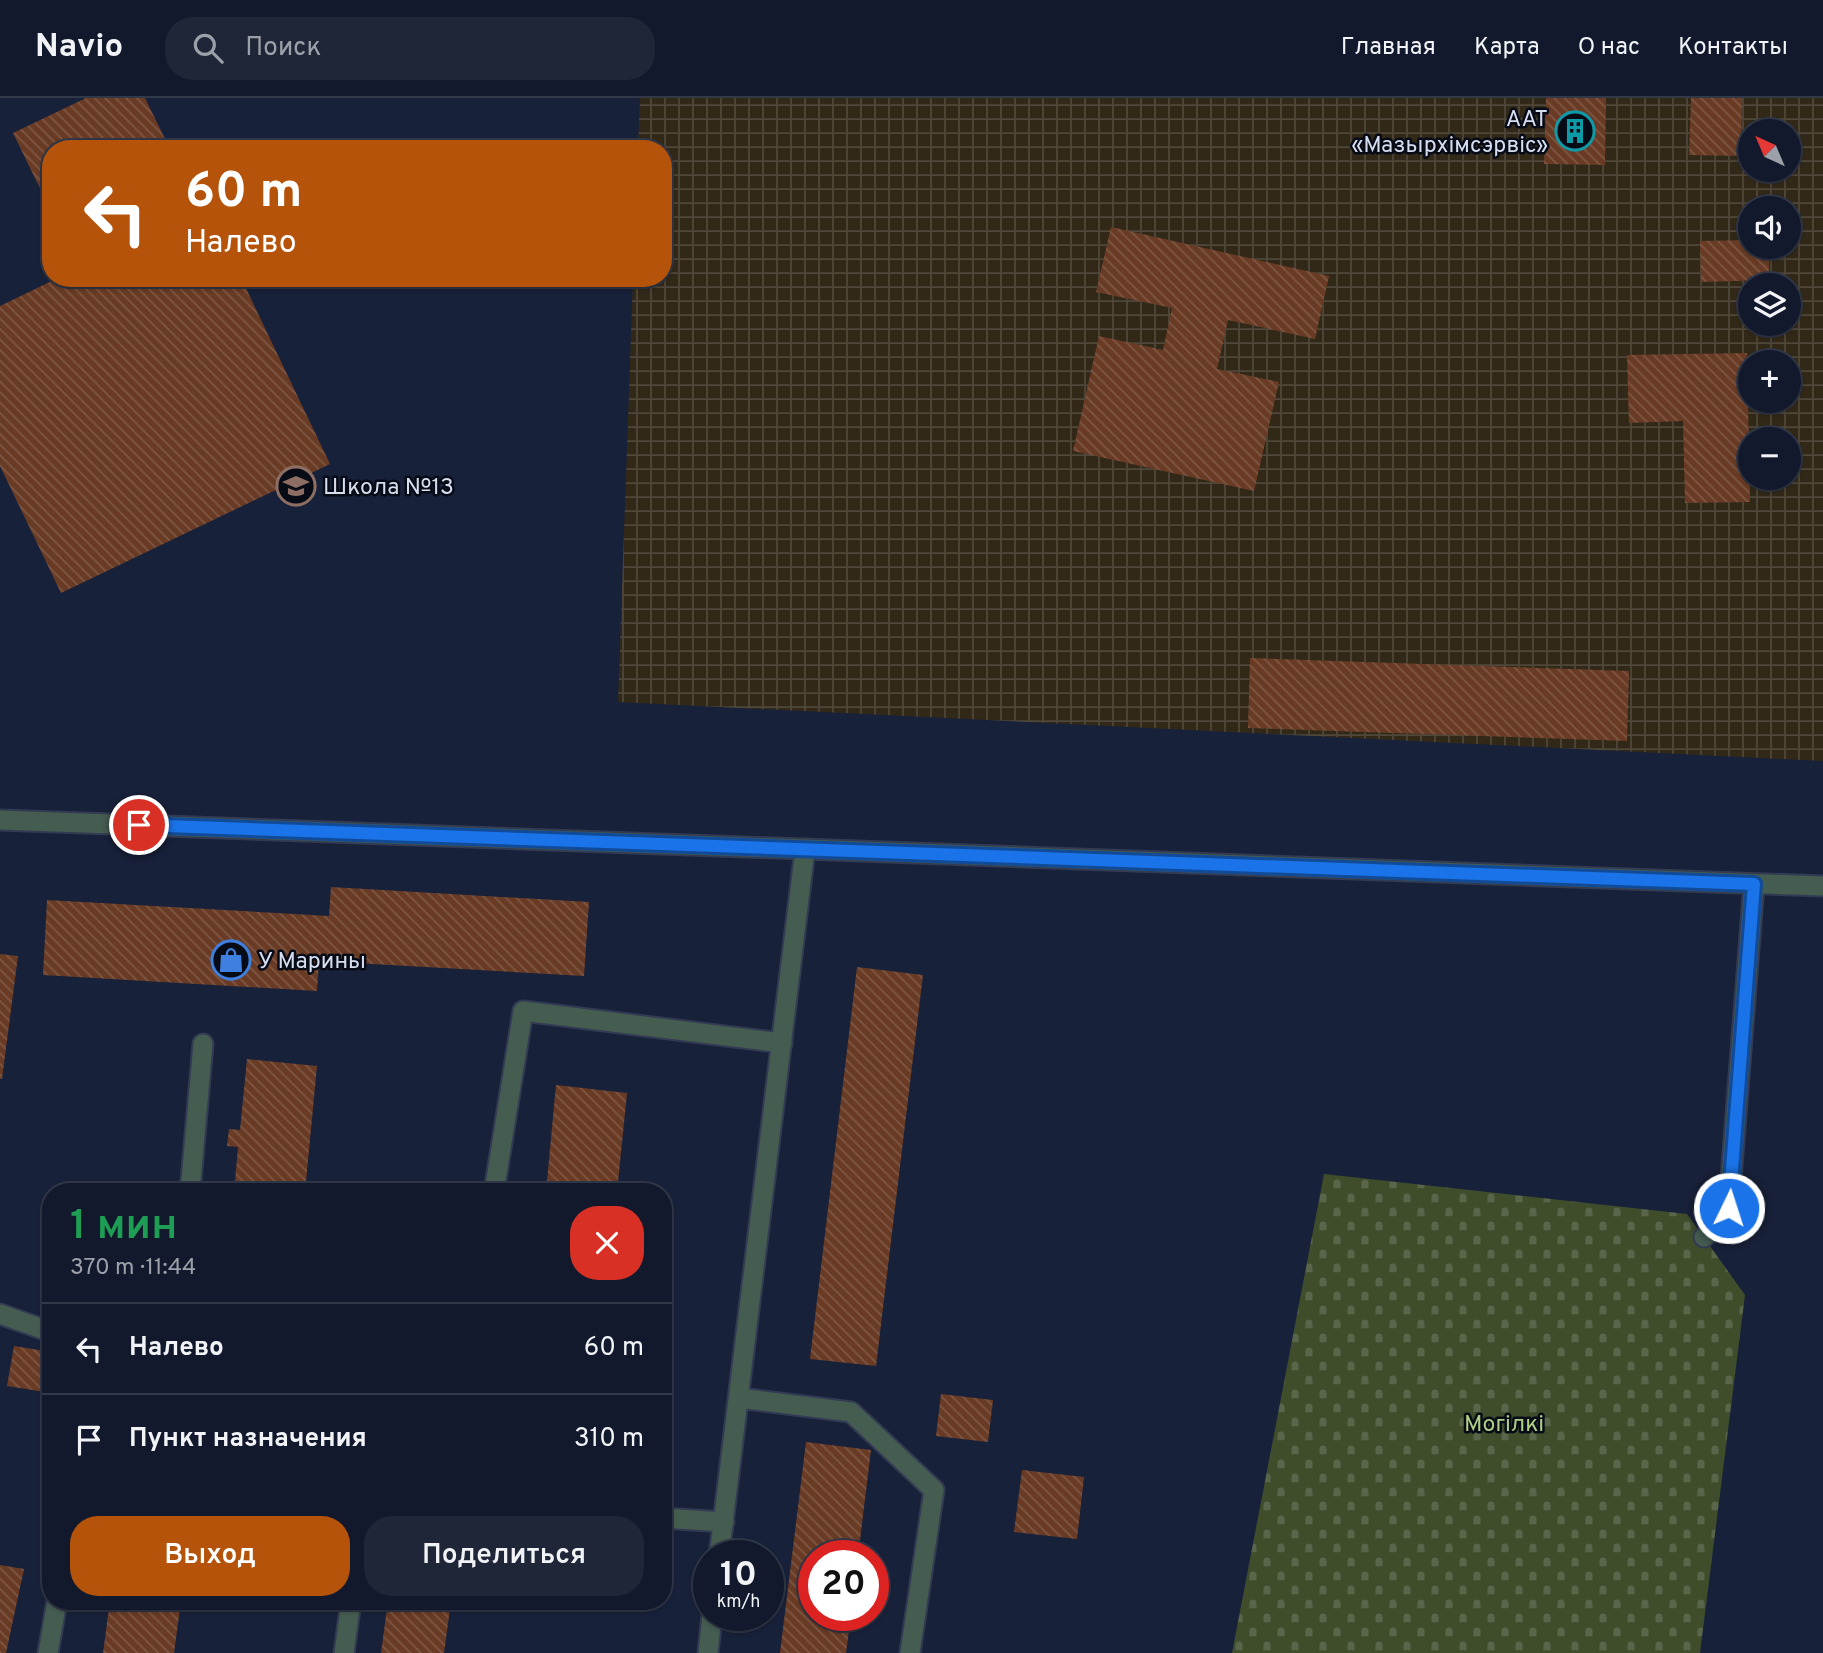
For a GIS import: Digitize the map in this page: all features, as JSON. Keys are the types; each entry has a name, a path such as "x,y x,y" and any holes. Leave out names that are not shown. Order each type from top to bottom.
{"lane":[{"path":"0,820 1823,886"},
{"path":"721,1540 805,849"},
{"path":"1704,1237 1728,1217 1754,884"},
{"path":"495,1183 523,1011 782,1043"},
{"path":"191,1183 203,1044"},
{"path":"0,1314 42,1329"},
{"path":"739,1398 851,1412 934,1490 910,1653"},
{"path":"672,1518 724,1521"},
{"path":"48,1653 55,1610"},
{"path":"344,1653 350,1610"},
{"path":"708,1653 710,1631"}],"shaded area":[{"name":"ААТ «Мазырхімсэрвіс»","path":"640,98 1823,98 1823,761 618,702 633,287 672,287 672,140 638,140"}],"green space":[{"name":"Могілкі","path":"1324,1174 1687,1214 1745,1295 1700,1653 1232,1653"}],"building":[{"path":"86,98 145,98 166,140 42,140 42,193 13,133"},
{"name":"ААТ «Мазырхімсэрвіс»","path":"1546,98 1606,98 1605,165 1544,164"},
{"path":"1691,98 1742,98 1742,119 1738,119 1738,156 1689,155"},
{"path":"1111,227 1329,276 1315,339 1228,320 1217,369 1279,382 1254,491 1073,451 1099,336 1163,350 1172,308 1096,292"},
{"path":"1738,240 1738,259 1769,259 1769,273 1738,273 1738,281 1701,282 1700,241"},
{"path":"42,286 245,287 330,464 61,593 0,466 0,306"},
{"path":"1738,353 1738,413 1748,413 1748,427 1738,427 1738,490 1750,490 1750,502 1685,503 1683,421 1629,423 1627,355"},
{"path":"1250,658 1629,671 1627,741 1248,728"},
{"path":"331,887 589,902 584,976 319,961 317,991 43,975 47,900 329,916"},
{"path":"0,954 18,956 2,1079 0,1079"},
{"path":"857,967 923,975 876,1366 810,1359"},
{"path":"247,1059 317,1066 306,1183 235,1183 238,1147 227,1146 229,1129 240,1130"},
{"path":"556,1085 627,1093 618,1183 547,1183"},
{"path":"14,1346 42,1351 42,1392 7,1386"},
{"path":"941,1394 993,1400 988,1442 936,1436"},
{"path":"806,1442 871,1450 860,1540 798,1540 798,1631 849,1631 846,1653 780,1653"},
{"path":"1022,1470 1084,1477 1077,1539 1014,1532"},
{"path":"0,1565 24,1569 6,1653 0,1653"},
{"path":"109,1610 180,1610 174,1653 103,1653"},
{"path":"387,1610 450,1610 444,1653 381,1653"}],"place":[{"name":"ААТ «Мазырхімсэрвіс»","path":"1575,131"},
{"name":"Школа №13","path":"296,486"},
{"name":"У Марины","path":"231,960"}],"route":[{"path":"139,825 1754,884 1729,1208"}]}
